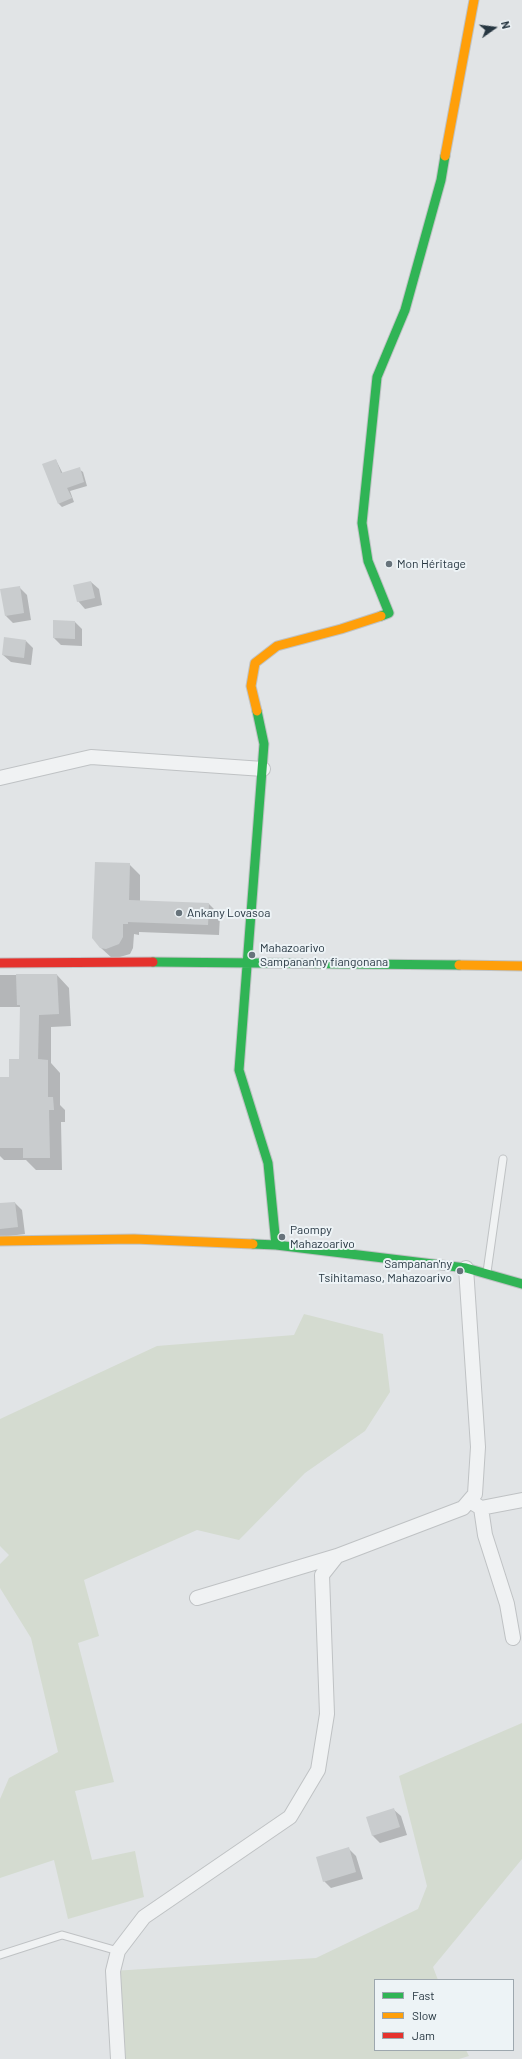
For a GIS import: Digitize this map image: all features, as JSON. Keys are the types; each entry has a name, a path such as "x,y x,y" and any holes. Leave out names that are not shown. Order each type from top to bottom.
{"street":[{"path":"276,1245 268,1163 238,1070 263,770 264,744 251,686 254,663 276,646 341,629 389,613 368,561 362,523 377,377 406,310 441,180 474,0"},
{"path":"0,778 91,757 263,770"},
{"path":"0,963 246,962 522,966"},
{"path":"0,1241 134,1239 276,1245 466,1268 522,1284"},
{"path":"197,1598 337,1556 463,1508 474,1494 478,1447 466,1268"},
{"path":"469,1500 481,1508 522,1500"},
{"path":"481,1508 485,1535 507,1604 514,1638"},
{"path":"118,2059 113,1971 118,1951 144,1917 290,1817 318,1770 327,1714 322,1575 337,1556"}],"lane":[{"path":"487,1274 503,1159"},
{"path":"0,1955 62,1935 118,1951"}],"shaded area":[{"path":"304,1314 383,1334 390,1392 365,1431 305,1473 239,1540 197,1530 84,1580 99,1636 78,1643 114,1782 75,1791 92,1860 135,1851 144,1897 68,1919 54,1860 0,1878 0,1799 9,1778 58,1752 31,1638 0,1588 0,1564 9,1555 0,1546 0,1419 157,1346 294,1335"},
{"path":"522,1723 522,1859 433,1967 438,1979 374,1979 374,2051 466,2051 469,2056 459,2059 118,2059 113,1971 316,1958 418,1909 427,1886 399,1776"}],"building":[{"path":"56,459 61,473 80,467 84,482 67,488 72,498 58,504 42,464"},
{"path":"91,581 95,598 77,602 73,585"},
{"path":"20,586 24,613 5,616 0,589"},
{"path":"53,620 75,621 75,639 53,638"},
{"path":"4,637 26,640 24,658 2,655"},
{"path":"95,862 130,863 129,900 209,903 208,925 128,922 128,924 123,924 123,937 119,944 106,949 100,948 92,938"},
{"path":"16,974 57,974 59,1014 39,1015 38,1059 48,1060 48,1097 53,1097 54,1110 49,1110 50,1158 23,1158 23,1148 0,1148 0,1077 9,1077 9,1059 19,1059 20,1005 17,1005"},
{"path":"15,1202 18,1227 0,1229 0,1203"},
{"path":"394,1808 400,1827 372,1836 366,1817"},
{"path":"349,1847 356,1872 323,1882 316,1857"}],"traffic: fast":[{"path":"381,616 389,613 368,561 362,523 377,377 405,310 441,180 445,156"},
{"path":"257,711 264,744 239,1070 268,1163 276,1245"},
{"path":"153,962 459,965"},
{"path":"253,1244 276,1245 466,1268 522,1284"}],"traffic: slow":[{"path":"445,156 474,0"},
{"path":"257,711 251,686 255,663 277,646 341,629 381,616"},
{"path":"459,965 522,966"},
{"path":"0,1241 134,1239 253,1244"}],"traffic: jam":[{"path":"0,963 153,962"}],"place":[{"name":"Mon Héritage","path":"389,564"},
{"name":"Ankany Lovasoa","path":"179,913"},
{"name":"Mahazoarivo Sampanan'ny fiangonana","path":"252,955"},
{"name":"Paompy Mahazoarivo","path":"282,1237"},
{"name":"Sampanan'ny Tsihitamaso, Mahazoarivo","path":"460,1271"}]}
